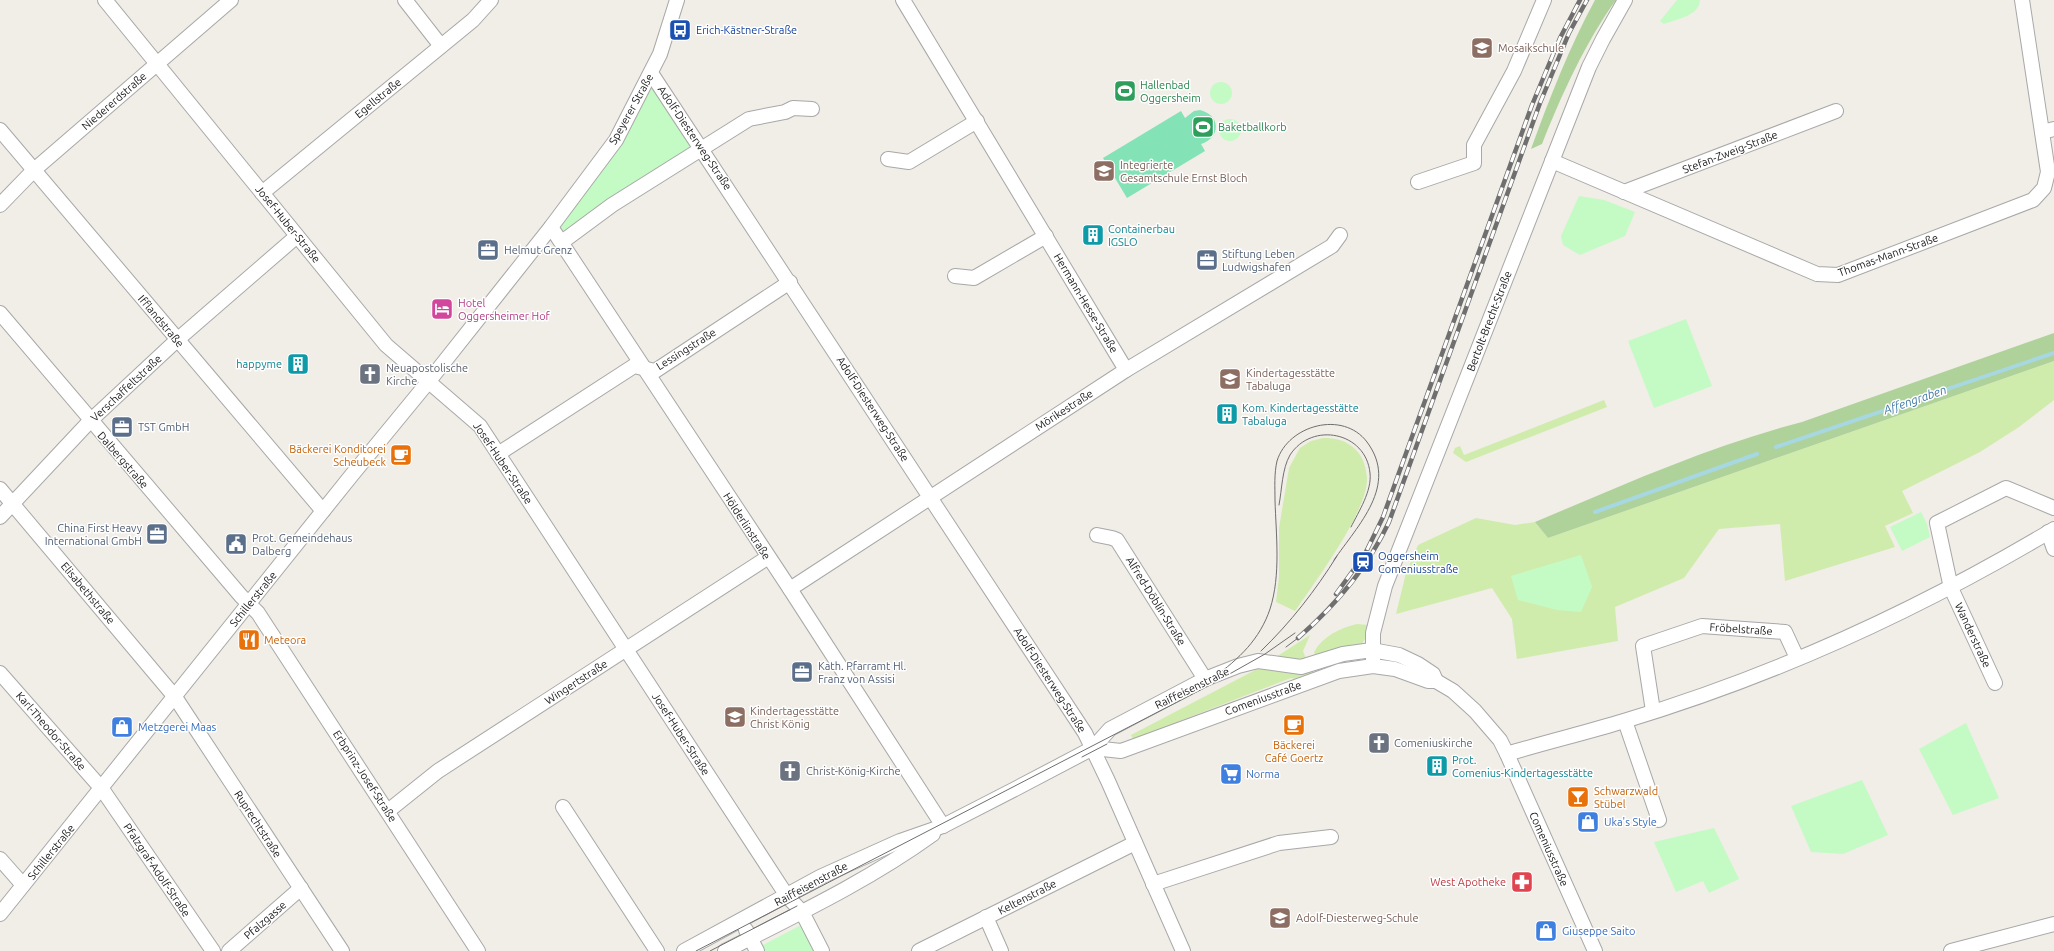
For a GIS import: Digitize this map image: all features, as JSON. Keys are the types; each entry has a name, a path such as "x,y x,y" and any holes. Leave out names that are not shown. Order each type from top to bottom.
{"street":[{"name":"Josef-Huber-Straße","path":"105,0 386,345 480,426 787,896 802,912 822,951"},
{"name":"Niedererdstraße","path":"0,205 34,170 231,0"},
{"path":"405,0 441,46"},
{"name":"Egellstraße","path":"262,193 473,20 491,0"},
{"name":"Speyerer Straße","path":"551,227 616,140 651,73 667,34 677,0"},
{"name":"Hermann-Hesse-Straße","path":"903,0 1126,370"},
{"path":"1418,182 1474,163 1474,145 1514,71 1544,0"},
{"name":"Bertolt-Brecht-Straße","path":"1373,666 1373,633 1385,586 1589,67 1625,0"},
{"name":"Thomas-Mann-Straße","path":"1552,161 1818,274 1838,275 2033,200 2044,188 2048,172 2048,131 2022,0"},
{"name":"Adolf-Diesterweg-Straße","path":"651,73 790,282 1093,748 1183,951"},
{"path":"562,242 612,205 749,119 785,112 793,108 812,109"},
{"name":"Stefan-Zweig-Straße","path":"1624,192 1836,111"},
{"path":"888,159 908,162 977,121"},
{"name":"Ifflandstraße","path":"0,130 323,510"},
{"name":"Hölderlinstraße","path":"551,227 646,369 767,558 790,589 942,826"},
{"name":"Schillerstraße","path":"0,914 102,789 323,510 429,381 551,227"},
{"name":"Mörikestraße","path":"790,589 1126,370 1332,246 1340,235"},
{"name":"Verschaffeltstraße","path":"0,517 11,503 90,421 177,340 297,236"},
{"path":"955,276 974,278 1046,236"},
{"name":"Lessingstraße","path":"498,454 634,366 655,371 790,282"},
{"name":"Dalbergstraße","path":"0,314 90,421 249,604"},
{"path":"1951,588 1937,523 2006,488 2054,508"},
{"name":"Elisabethstraße","path":"0,489 175,697"},
{"path":"1507,754 1625,721 1726,686 1798,658 1951,588 2051,531 2054,549"},
{"name":"Alfred-Döblin-Straße","path":"1097,535 1117,540 1205,679"},
{"name":"Wingertstraße","path":"388,811 438,771 767,558"},
{"name":"Wanderstraße","path":"1951,588 1995,683"},
{"name":"Erbprinz-Josef-Straße","path":"249,604 258,613 478,951"},
{"name":"Fröbelstraße","path":"1653,711 1643,646 1702,626 1785,632 1798,658"},
{"name":"Raiffeisenstraße","path":"684,951 820,877 874,852 942,826 1093,748 1110,729 1205,679 1252,661 1301,667 1343,654 1372,650"},
{"name":"Comeniusstraße","path":"1372,650 1399,655 1412,661 1433,674 1436,681"},
{"name":"Comeniusstraße","path":"1093,748 1121,751 1339,672 1373,666 1395,669 1428,681 1436,681 1452,691 1475,711 1500,740 1595,951"},
{"name":"Karl-Theodor-Straße","path":"0,673 102,789"},
{"name":"Ruprechtstraße","path":"175,697 342,951"},
{"path":"1625,721 1659,820"},
{"name":"Pfalzgraf-Adolf-Straße","path":"102,789 212,951"},
{"path":"563,807 657,951"},
{"name":"Raiffeisenstraße","path":"725,951 831,898 907,853 942,826"},
{"path":"1153,884 1279,843 1331,837"},
{"name":"Keltenstraße","path":"919,951 1135,843"},
{"path":"0,859 23,885"},
{"name":"Pfalzgasse","path":"229,951 301,888"},
{"path":"986,917 1001,951"},
{"path":"741,920 757,951"},
{"path":"1953,951 2054,924"}],"green space":[{"path":"1595,0 1616,0 1584,51 1557,107 1542,144 1531,149 1560,73"},
{"path":"1677,0 1700,0 1696,10 1692,13 1664,24 1660,21"},
{"path":"652,81 696,147 563,237 556,227"},
{"path":"1221,82 1229,85 1232,93 1229,101 1221,104 1213,101 1210,93 1213,85"},
{"path":"1200,110 1212,117 1215,121 1216,127 1212,137 1208,141 1201,144 1205,151 1127,198 1103,158 1181,111 1185,118 1194,111"},
{"path":"1230,119 1238,122 1241,130 1238,138 1230,141 1222,138 1219,130 1222,122"},
{"path":"1579,196 1604,200 1635,212 1625,236 1580,255 1563,245 1561,236"},
{"path":"1686,319 1712,386 1654,408 1628,341"},
{"path":"2054,333 2054,361 1548,538 1535,522 1700,454 1802,422"},
{"path":"2054,361 2054,400 2019,427 1980,452 1902,491 1913,513 1885,526 1895,547 1785,581 1780,524 1719,529 1684,578 1615,607 1618,641 1517,659 1512,619 1492,588 1396,614 1406,573 1418,545 1476,518 1515,525 1535,522 1548,538"},
{"path":"1604,400 1607,407 1466,462 1453,453 1455,448 1460,446 1464,455"},
{"path":"1323,438 1332,438 1345,442 1361,456 1367,474 1365,492 1359,509 1339,546 1295,611 1276,602 1279,577 1279,528 1289,468 1300,448 1311,441"},
{"path":"1921,512 1927,524 1930,537 1902,551 1890,527"},
{"path":"1581,555 1592,587 1581,612 1557,610 1518,600 1511,576"},
{"path":"1357,624 1368,625 1366,637 1362,644 1316,657 1314,652 1322,641 1338,630"},
{"path":"1310,635 1303,651 1306,659 1301,661 1276,657"},
{"path":"1261,667 1312,670 1313,674 1299,680 1291,678 1133,739 1131,735"},
{"path":"1966,723 1999,798 1953,815 1919,749"},
{"path":"1862,780 1888,835 1843,854 1811,852 1791,806"},
{"path":"1714,828 1739,879 1709,893 1703,881 1676,892 1654,842"},
{"path":"803,924 817,951 761,951 759,947"}],"waterway":[{"name":"Affengraben","path":"1776,447 2054,353"},
{"name":"Affengraben","path":"1595,512 1757,454"}],"tram line":[{"path":"1214,677 1248,648 1261,630 1270,609 1276,583 1277,569 1275,500 1275,471 1277,461 1283,449 1292,438 1317,426 1331,424 1344,426 1357,432 1367,442 1376,458 1379,474 1377,489 1372,504 1354,533 1334,560"},
{"path":"1279,505 1284,473 1290,455 1300,444 1311,438 1324,435 1337,436 1349,440 1359,448 1366,459 1370,473 1367,494 1351,527"},
{"path":"1261,651 1302,606 1337,556"},
{"path":"696,951 1210,685 1265,654 1295,633"},
{"path":"1286,647 1298,638"},
{"path":"1082,757 1107,744"},
{"path":"710,951 797,906"}],"railway":[{"path":"1336,594 1365,554 1383,517 1532,105 1560,38 1580,0"},
{"path":"1298,638 1325,613 1361,571 1389,522 1540,103 1569,33 1587,0"}],"place":[{"name":"Erich-Kästner-Straße","path":"680,30"},
{"name":"Mosaikschule","path":"1482,48"},
{"name":"Hallenbad Oggersheim","path":"1125,91"},
{"name":"Baketballkorb","path":"1203,127"},
{"name":"Integrierte Gesamtschule Ernst Bloch","path":"1104,171"},
{"name":"Containerbau IGSLO","path":"1093,235"},
{"name":"Helmut Grenz","path":"488,250"},
{"name":"Stiftung Leben Ludwigshafen","path":"1207,260"},
{"name":"Hotel Oggersheimer Hof","path":"442,309"},
{"name":"happyme","path":"298,364"},
{"name":"Neuapostolische Kirche","path":"370,374"},
{"name":"Kindertagesstätte Tabaluga","path":"1230,379"},
{"name":"Kom. Kindertagesstätte Tabaluga","path":"1227,414"},
{"name":"TST GmbH","path":"122,427"},
{"name":"Bäckerei Konditorei Scheubeck","path":"401,455"},
{"name":"China First Heavy International GmbH","path":"157,534"},
{"name":"Prot. Gemeindehaus Dalberg","path":"236,544"},
{"name":"Oggersheim Comeniusstraße","path":"1363,562"},
{"name":"Meteora","path":"249,640"},
{"name":"Kath. Pfarramt Hl. Franz von Assisi","path":"802,672"},
{"name":"Kindertagesstätte Christ König","path":"735,717"},
{"name":"Bäckerei Café Goertz","path":"1294,725"},
{"name":"Metzgerei Maas","path":"122,727"},
{"name":"Comeniuskirche","path":"1379,743"},
{"name":"Prot. Comenius-Kindertagesstätte","path":"1437,766"},
{"name":"Christ-König-Kirche","path":"790,771"},
{"name":"Norma","path":"1231,774"},
{"name":"Schwarzwald Stübel","path":"1578,797"},
{"name":"Uka's Style","path":"1588,822"},
{"name":"West Apotheke","path":"1522,882"},
{"name":"Adolf-Diesterweg-Schule","path":"1280,918"},
{"name":"Giuseppe Saito","path":"1546,931"}]}
